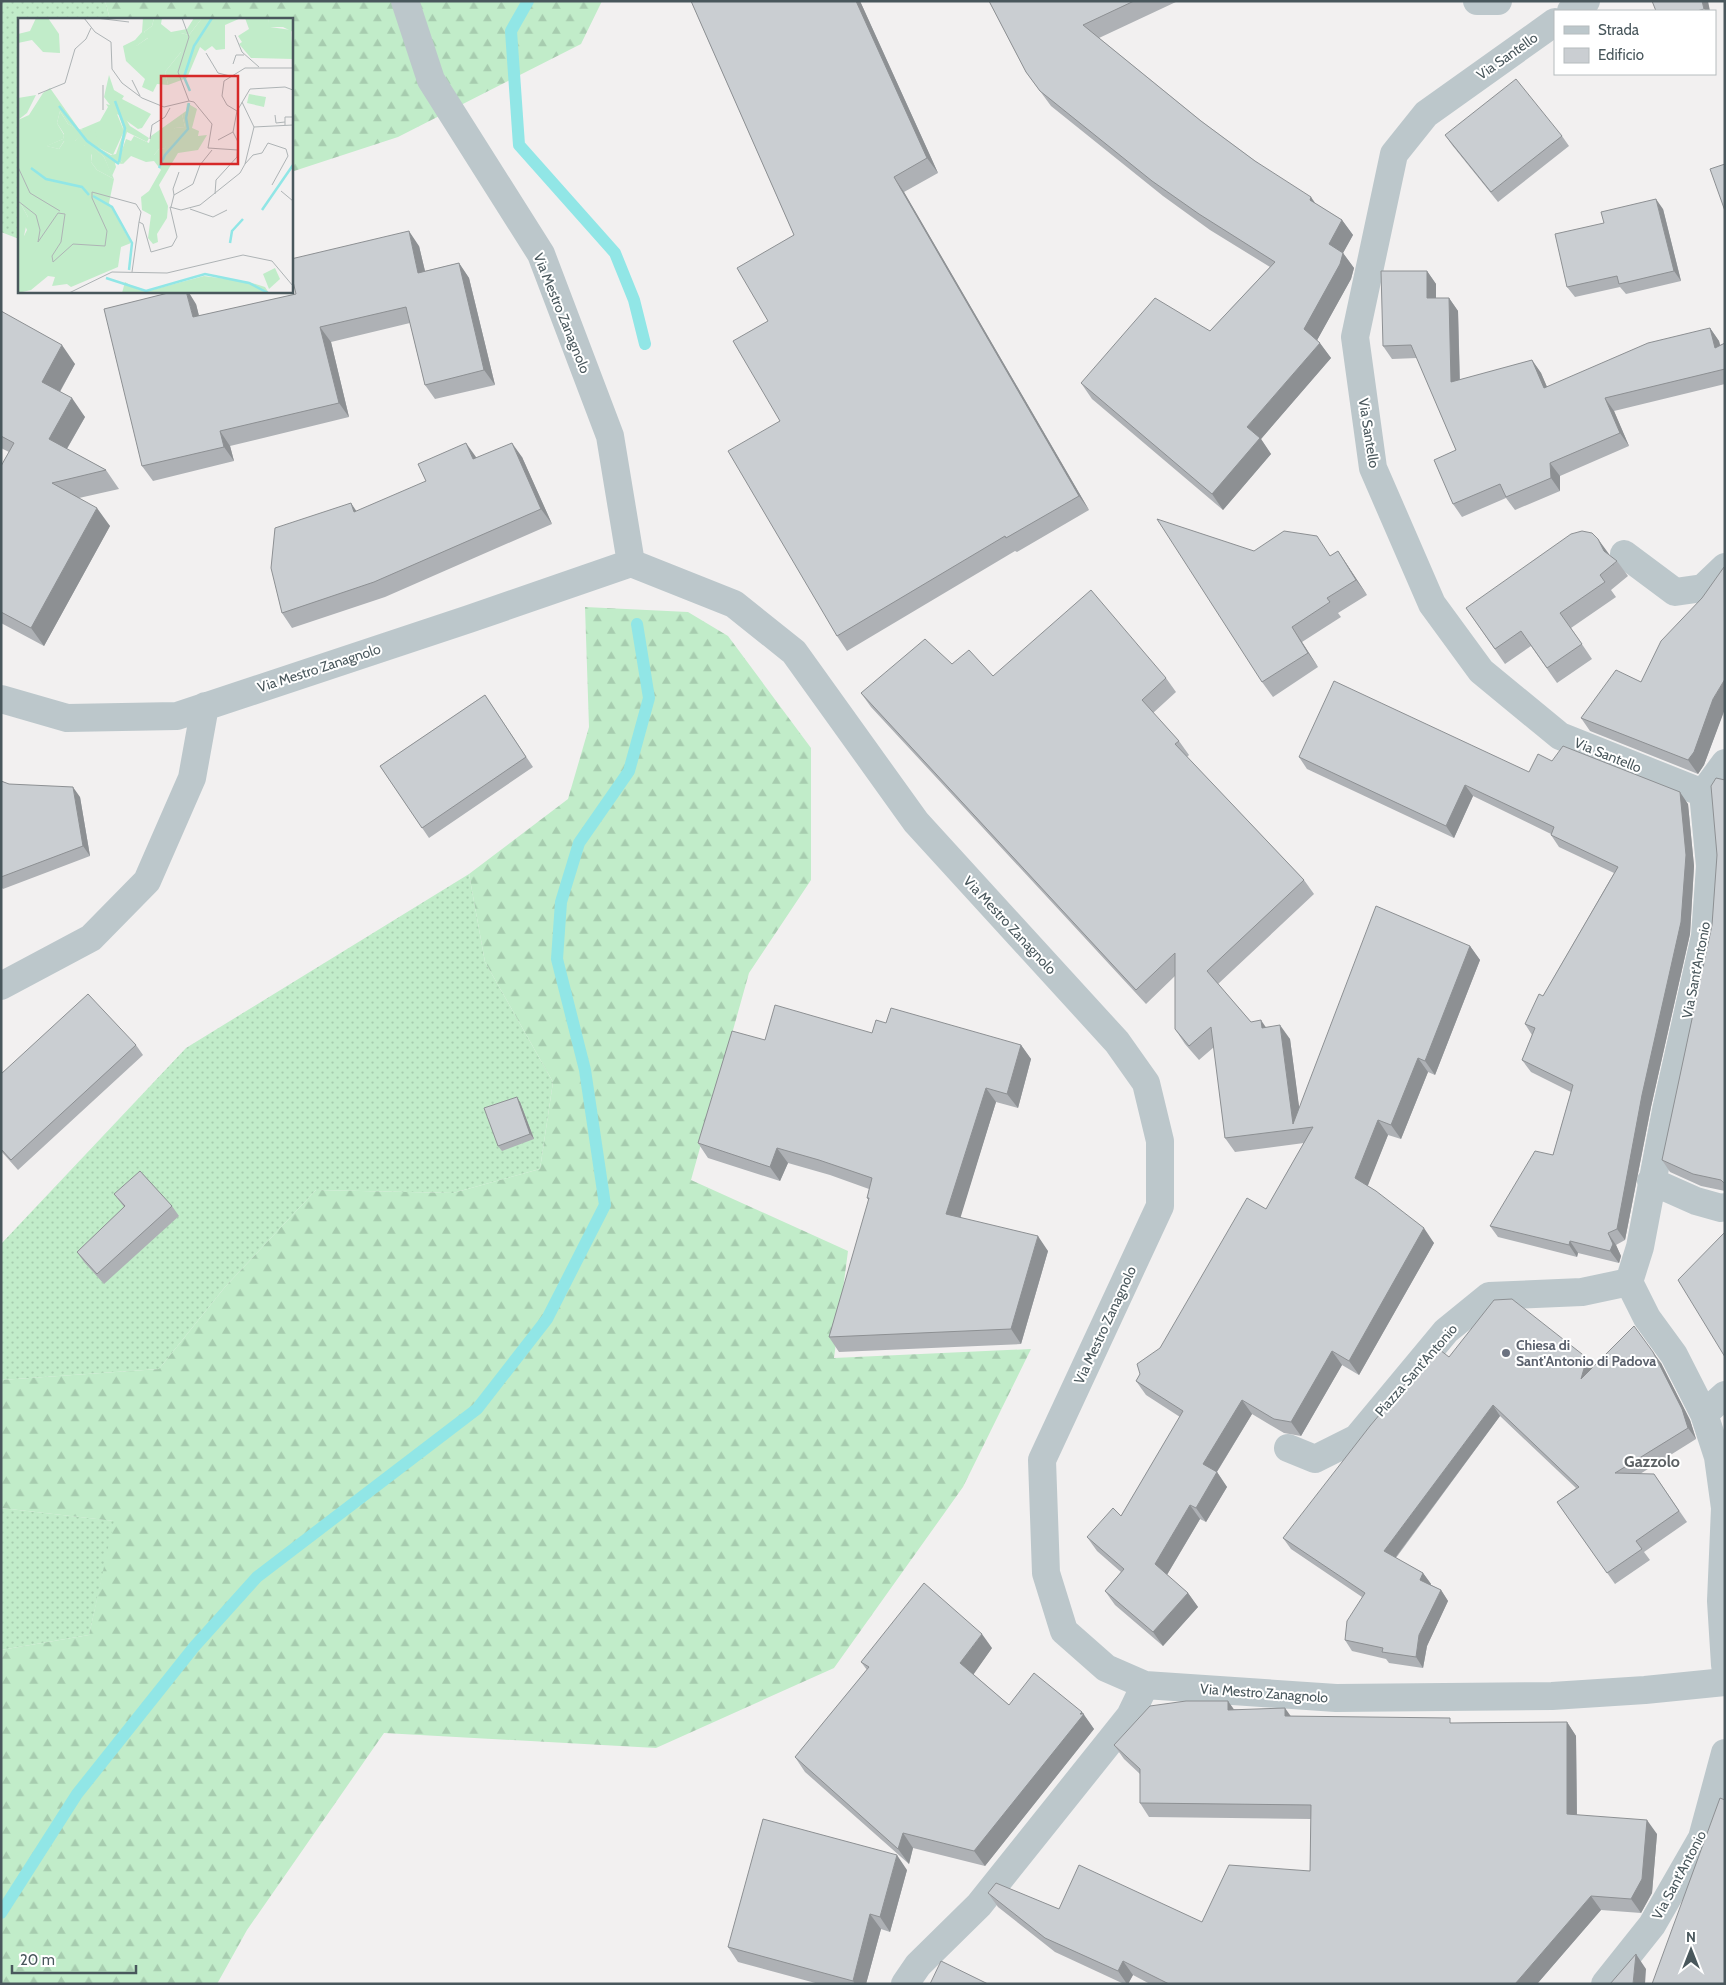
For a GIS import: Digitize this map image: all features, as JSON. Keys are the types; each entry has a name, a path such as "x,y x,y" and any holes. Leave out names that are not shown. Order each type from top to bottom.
{"street":[{"name":"Via Mestro Zanagnolo","path":"405,1 432,80 541,254 610,436 630,563"},
{"path":"1477,1 1498,1"},
{"name":"Via Santello","path":"1554,20 1426,114 1394,154 1355,337 1373,468 1432,604 1481,671 1560,736 1704,794"},
{"path":"1624,554 1676,592 1703,588 1725,567"},
{"name":"Via Mestro Zanagnolo","path":"1,699 67,718 177,716 469,619 630,563 734,604 794,652 916,822 1117,1042 1146,1083 1160,1141 1160,1206 1042,1460 1046,1573 1064,1631 1106,1668 1144,1685 1346,1698 1552,1696 1725,1682"},
{"path":"1,986 91,938 147,881 192,778 205,706"},
{"path":"1704,794 1725,763"},
{"name":"Via Sant'Antonio","path":"1629,1282 1640,1248 1651,1181 1705,936 1710,866 1704,794"},
{"path":"1651,1181 1696,1201 1721,1208 1725,1207"},
{"path":"1629,1282 1648,1318 1674,1355 1704,1414 1718,1457 1725,1508 1721,1601 1725,1665"},
{"name":"Piazza Sant'Antonio","path":"1288,1448 1315,1459 1357,1438 1446,1331 1490,1296 1582,1292 1629,1282"},
{"path":"1704,1414 1725,1395"},
{"path":"905,1984 918,1965 979,1905 1100,1754 1130,1716 1144,1685"},
{"name":"Via Sant'Antonio","path":"1605,1984 1652,1925 1702,1838 1725,1753"}],"green space":[{"path":"1,1 105,1 110,18 18,18 18,239 1,232"},
{"path":"105,1 602,1 581,44 398,137 292,172 292,18 110,18"},
{"path":"585,607 688,612 728,636 811,748 811,880 749,973 691,1180 848,1251 834,1358 1031,1349 963,1487 834,1668 656,1748 384,1733 247,1930 217,1984 1,1984 1,1650 89,1635 114,1521 1,1508 1,1380 159,1369 225,1287 316,1190 453,1193 540,1169 553,1082 485,962 469,874 568,799 589,727"},
{"path":"469,874 485,962 553,1082 540,1169 453,1193 316,1190 225,1287 159,1369 1,1380 1,1244 186,1048"},
{"path":"1,1508 115,1521 89,1635 1,1650"}],"building":[{"path":"691,1 856,1 927,158 894,177 1079,496 1006,538 1005,536 837,636 728,451 780,421 733,341 768,321 737,268 794,235"},
{"path":"989,1 1134,1 1083,25 1201,121 1255,161 1311,197 1310,200 1342,220 1329,244 1343,253 1340,264 1304,329 1320,343 1247,427 1260,438 1212,494 1081,383 1155,298 1210,331 1275,262 1199,214 1152,181 1040,91 1026,72"},
{"path":"1652,1 1702,1 1704,9 1700,10 1656,10"},
{"path":"1516,79 1562,136 1491,192 1445,135"},
{"path":"1725,164 1725,211 1710,169"},
{"path":"1656,199 1674,271 1619,284 1617,276 1567,287 1555,234 1604,223 1601,212"},
{"path":"409,231 418,273 459,263 484,370 425,385 406,307 320,327 339,403 220,431 224,447 142,466 104,309 172,292 186,292 193,317 296,294 292,277 292,259"},
{"path":"1381,271 1427,271 1427,298 1449,298 1451,382 1532,360 1544,388 1648,343 1710,328 1715,348 1725,343 1725,369 1605,398 1620,433 1550,463 1551,478 1506,497 1500,484 1453,504 1434,460 1456,450 1411,345 1383,346"},
{"path":"1,311 62,345 42,382 72,398 49,439 106,470 52,483 97,508 31,628 1,612 1,466 14,443 1,436"},
{"path":"466,443 473,459 512,443 541,509 374,582 282,613 271,568 275,528 351,503 354,512 426,481 418,464"},
{"path":"1157,519 1254,551 1284,531 1317,536 1330,556 1338,551 1356,580 1327,598 1330,602 1292,627 1308,653 1262,682"},
{"path":"1582,531 1592,533 1598,539 1604,551 1617,561 1600,575 1605,582 1560,613 1582,644 1547,668 1521,631 1495,649 1466,608 1571,534"},
{"path":"1724,567 1725,679 1713,699 1694,752 1688,760 1581,718 1616,670 1641,682 1661,641 1702,598"},
{"path":"1091,590 1166,678 1142,700 1179,741 1175,744 1304,880 1207,971 1251,1022 1261,1020 1262,1028 1280,1025 1293,1124 1376,906 1470,946 1425,1061 1418,1058 1391,1125 1378,1120 1355,1178 1376,1191 1424,1228 1349,1361 1332,1351 1291,1422 1274,1419 1242,1400 1203,1464 1217,1472 1196,1508 1190,1505 1155,1564 1188,1593 1153,1632 1105,1591 1124,1569 1087,1537 1113,1508 1121,1516 1183,1411 1136,1381 1140,1374 1137,1364 1160,1348 1247,1198 1266,1209 1313,1127 1225,1138 1211,1027 1189,1046 1175,1029 1175,953 1136,990 861,693 925,639 952,664 969,650 993,676"},
{"path":"1334,681 1529,772 1538,754 1552,761 1563,746 1680,792 1686,855 1681,922 1642,1095 1617,1229 1608,1233 1613,1244 1610,1251 1570,1241 1569,1245 1490,1226 1535,1151 1553,1155 1573,1085 1522,1060 1535,1028 1525,1024 1539,994 1543,996 1618,867 1551,835 1554,827 1465,785 1446,826 1299,757"},
{"path":"485,695 526,757 422,828 380,766"},
{"path":"1716,778 1725,780 1725,1184 1721,1180 1693,1174 1662,1160 1712,925 1717,855 1711,786"},
{"path":"1,781 9,784 73,787 83,846 1,877"},
{"path":"88,994 136,1045 11,1160 1,1149 1,1074"},
{"path":"775,1005 872,1033 876,1020 886,1023 891,1008 1021,1045 1007,1094 986,1088 946,1214 1038,1236 1011,1329 829,1337 869,1198 867,1198 872,1178 777,1148 770,1167 698,1143 732,1031 765,1040"},
{"path":"517,1097 530,1134 498,1146 484,1108"},
{"path":"140,1171 172,1206 97,1274 77,1252 125,1206 114,1194"},
{"path":"1725,1232 1725,1357 1678,1280"},
{"path":"1512,1299 1587,1358 1581,1379 1634,1326 1653,1352 1682,1409 1688,1428 1615,1473 1654,1474 1679,1511 1636,1541 1642,1549 1607,1573 1557,1502 1579,1487 1493,1405 1384,1551 1423,1573 1420,1580 1441,1590 1419,1635 1416,1657 1382,1652 1383,1648 1345,1640 1347,1621 1365,1593 1283,1538 1370,1426 1436,1347 1449,1357 1494,1300"},
{"path":"924,1583 982,1634 960,1663 1009,1705 1034,1673 1082,1712 1080,1714 1084,1714 974,1851 903,1833 898,1849 795,1757 869,1667 861,1662"},
{"path":"1186,1701 1228,1701 1228,1710 1285,1708 1285,1716 1450,1718 1450,1723 1567,1722 1567,1814 1647,1820 1642,1879 1631,1899 1591,1896 1515,1984 1169,1984 1123,1961 1118,1971 1045,1938 988,1893 996,1883 1059,1909 1079,1865 1202,1922 1229,1865 1310,1871 1311,1805 1140,1803 1140,1769 1114,1745 1150,1706"},
{"path":"1720,1798 1725,1800 1725,1984 1652,1984"},
{"path":"763,1819 897,1855 880,1917 870,1914 853,1981 728,1947"},
{"path":"1636,1954 1633,1984 1610,1984"},
{"path":"941,1961 988,1984 930,1984"}],"waterway":[{"path":"528,1 511,31 519,145 615,253 634,300 645,344"},
{"path":"1,1913 77,1794 194,1647 257,1577 477,1409 547,1319 605,1205 585,1070 557,959 561,902 579,843 629,771 649,698 637,624"}],"place":[{"name":"Chiesa di Sant'Antonio di Padova","path":"1506,1353"}],"district":[{"name":"Gazzolo","path":"1652,1461"}]}
